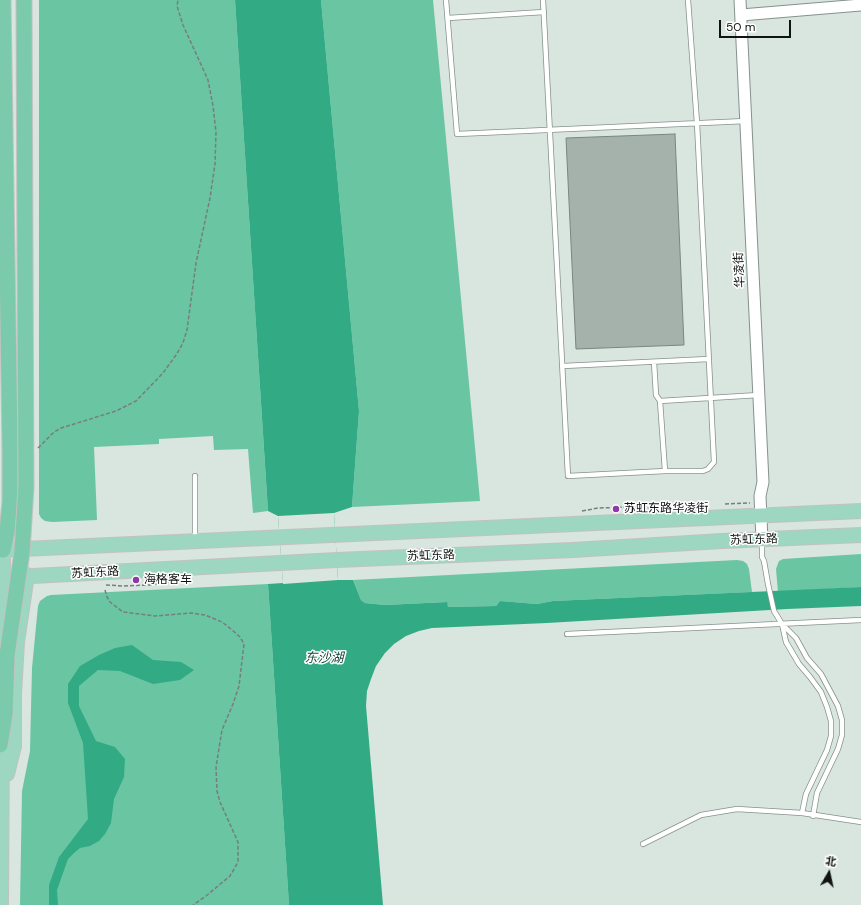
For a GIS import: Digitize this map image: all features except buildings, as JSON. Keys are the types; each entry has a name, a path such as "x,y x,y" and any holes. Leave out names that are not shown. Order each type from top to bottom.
{"highway":[{"path":"2,550 7,532 5,482 7,243 3,0"},
{"path":"0,746 5,714 7,655 22,552 26,488 24,0"},
{"path":"7,243 15,151 18,81 24,35"}],"main road":[{"name":"苏虹东路","path":"2,550 861,511"},
{"name":"苏虹东路","path":"1,575 187,569 337,560 573,550 861,535"},
{"path":"2,550 2,905"},
{"path":"2,797 14,746 14,694 18,642 27,575"}],"street":[{"name":"华凌街","path":"740,0 763,482 760,496 762,540"},
{"path":"740,15 861,5"}],"lane":[{"path":"446,0 457,134 746,120"},
{"path":"543,0 568,476 703,471 712,466 714,462 697,123 688,0"},
{"path":"448,18 544,12"},
{"path":"563,366 709,359"},
{"path":"654,362 656,395 660,401 665,472"},
{"path":"660,401 759,395"},
{"path":"195,476 195,542"},
{"path":"762,540 762,557 774,611 782,624 796,638 807,658 821,674 838,706 842,720 842,735 838,749 817,793 814,816"},
{"path":"567,634 861,620"},
{"path":"782,624 786,642 799,664 821,692 831,721 831,736 827,750 806,794 802,813"},
{"path":"643,844 701,815 737,809 802,813 861,822"}],"path":[{"path":"34,451 54,432 61,428 116,411 136,400 163,373 183,343 187,330 196,263 210,198 215,164 216,132 208,80 183,25 177,6 178,0"},
{"path":"105,590 110,602 123,612 149,616 191,613 205,615 222,622 240,637 244,644 238,686 233,704 222,730 216,767 217,791 220,802 238,842 238,862 233,872 225,881 193,905"}],"shaded area":[{"path":"39,0 235,0 268,511 253,513 248,449 214,450 213,436 159,439 159,444 94,447 97,520 52,522 45,521 39,514"},
{"path":"321,0 433,0 480,501 352,507 359,411"},
{"path":"861,554 861,587 778,592 776,569 779,561 783,559"},
{"path":"737,560 743,561 747,564 752,592 553,601 537,604 500,601 496,606 448,607 446,602 385,605 365,603 361,600 353,580"},
{"path":"268,584 289,905 20,905 22,791 30,751 32,668 38,606 40,601 51,595"}],"water":[{"name":"东沙湖","path":"235,0 321,0 359,411 352,507 334,513 338,580 353,580 361,600 365,603 385,605 447,602 448,607 496,606 500,601 537,604 553,601 861,587 861,606 432,628 406,636 394,644 385,653 376,666 367,691 366,706 383,905 289,905 268,584 283,583 278,516 268,511"},
{"path":"132,645 153,660 181,662 194,670 180,680 153,684 120,671 98,670 79,686 79,706 96,741 115,747 125,759 124,777 114,799 111,823 105,834 99,841 90,846 80,848 68,859 57,890 58,905 49,905 49,885 59,857 88,819 83,743 68,703 68,684 80,666 115,648"}],"pier":[{"path":"334,513 338,580 283,584 278,516"}],"place":[{"name":"苏虹东路华凌街","path":"616,509"},
{"name":"海格客车","path":"136,580"}]}
